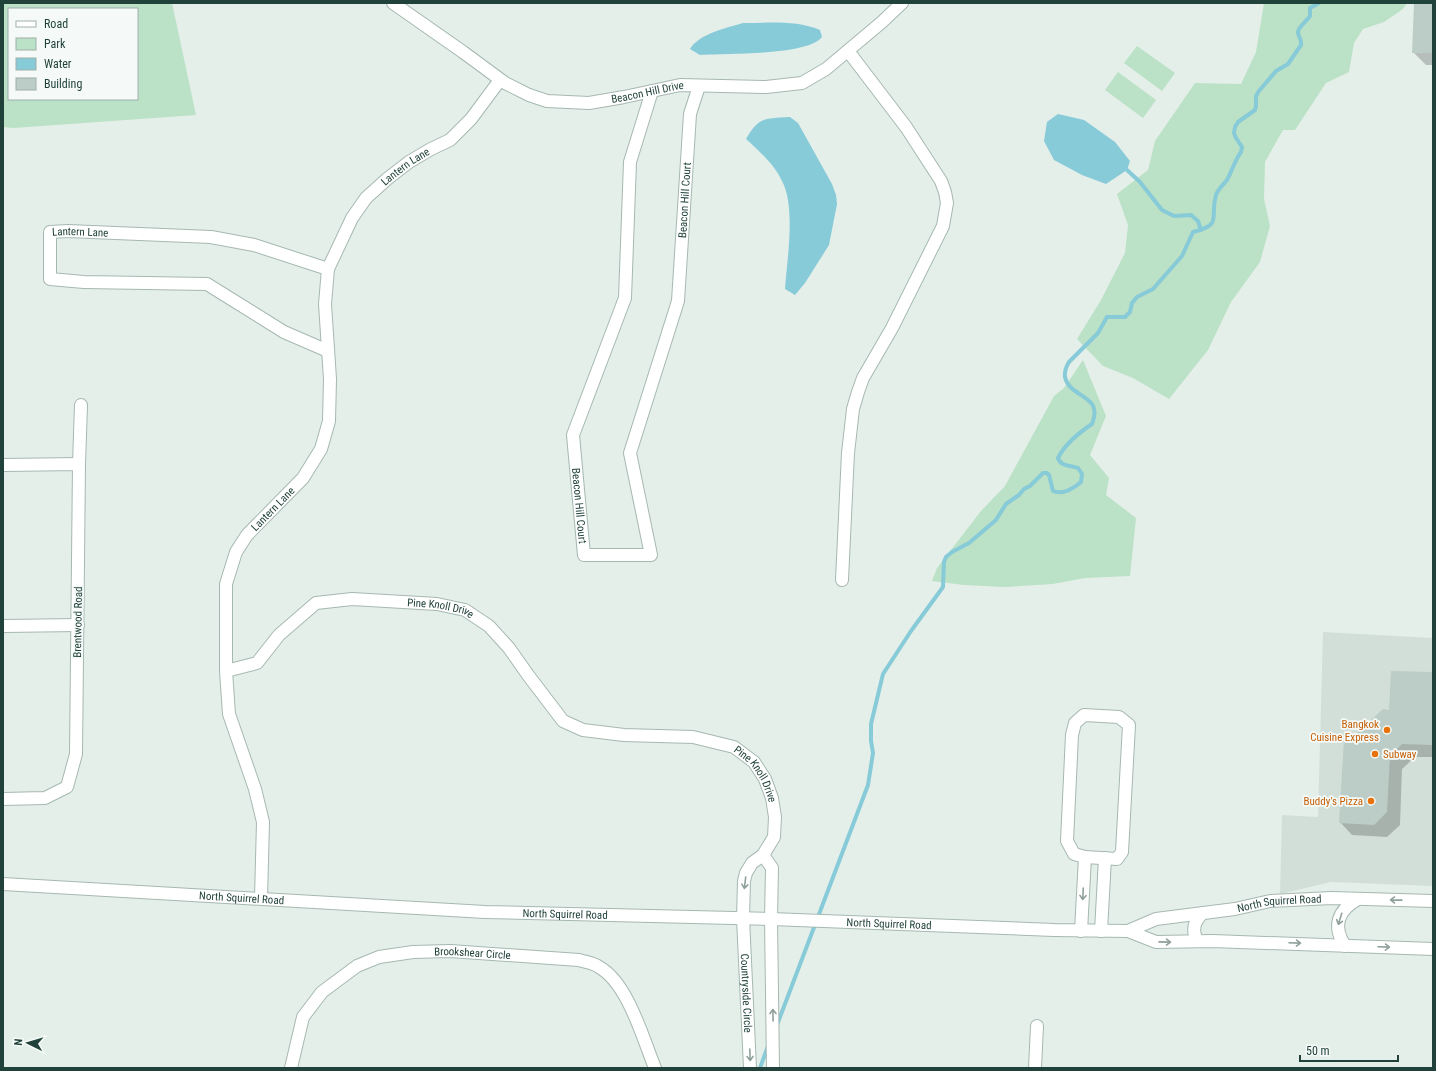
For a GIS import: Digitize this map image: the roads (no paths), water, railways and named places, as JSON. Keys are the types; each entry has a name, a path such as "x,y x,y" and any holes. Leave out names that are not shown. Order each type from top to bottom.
{"street":[{"name":"Beacon Hill Drive","path":"393,3 500,80 529,95 547,101 589,103 680,85 766,87 802,83 826,69 882,22 902,3"},
{"path":"842,580 848,453 853,409 863,378 892,328 943,226 947,203 946,192 941,181 906,127 848,51"},
{"name":"Lantern Lane","path":"226,671 226,589 236,552 247,535 303,478 321,449 329,421 330,379 325,304 328,269 352,218 366,198 409,162 431,148 450,140 471,119 500,80"},
{"name":"Beacon Hill Court","path":"652,91 630,162 625,298 573,435 584,555 651,555 630,453 678,301 690,114 699,86"},
{"name":"Lantern Lane","path":"328,269 254,245 212,237 68,231 50,232 50,279 84,282 207,284 284,332 328,351"},
{"name":"Brentwood Road","path":"3,799 45,798 67,787 76,754 81,405"},
{"path":"3,465 79,464"},
{"name":"Pine Knoll Drive","path":"226,671 257,663 279,635 316,603 352,599 437,604 465,610 489,626 509,648 563,721 583,730 589,731 624,735 693,737 734,747 754,762 765,779 772,798 775,817 774,837 763,855 752,863 746,873 743,918"},
{"path":"3,626 78,625"},
{"path":"226,671 229,714 255,789 263,822 261,898"},
{"path":"1084,715 1118,717 1129,725 1122,852 1116,860 1085,857 1074,854 1067,841 1073,729 1075,723 1084,715"},
{"path":"763,855 772,868 771,919 773,1068"},
{"path":"1081,931 1085,857"},
{"path":"1101,931 1105,858"},
{"name":"North Squirrel Road","path":"3,884 478,911 743,918 1081,931 1128,931 1156,942 1252,942 1433,949"},
{"name":"North Squirrel Road","path":"1128,931 1156,919 1235,909 1270,901 1306,898 1433,901"},
{"path":"1345,946 1338,932 1340,917 1344,909 1358,899"},
{"path":"1198,941 1194,933 1194,926 1203,913"},
{"name":"Countryside Circle","path":"743,918 750,1068"},
{"name":"Brookshear Circle","path":"291,1068 303,1017 322,992 357,966 379,957 413,952 450,951 579,960 599,966 615,981 634,1013 655,1068"},
{"path":"1035,1068 1037,1026"}],"water":[{"path":"743,23 792,23 820,30 822,37 814,43 800,48 784,51 700,55 690,49 700,39 706,36 721,29"},
{"path":"1058,114 1084,120 1115,142 1130,161 1127,170 1106,184 1082,175 1054,160 1044,141 1047,122"},
{"path":"790,117 798,123 832,184 836,195 837,204 829,245 805,283 795,295 785,289 790,234 789,205 786,192 775,169 746,139 759,122 774,118"}],"waterway":[{"path":"777,1025 868,785 873,753 871,724 883,674 911,631 943,587 944,562 946,557 969,543 996,520 1006,504 1030,486 1043,473 1047,473 1049,475 1053,491 1057,492 1068,490 1081,482 1082,474 1078,468 1061,463 1058,458 1069,443 1092,424 1094,407 1068,384 1065,377 1067,366 1069,362 1098,333 1107,317 1125,317 1130,312 1132,303 1137,297 1153,289 1182,256 1193,232 1203,229 1212,223 1214,219 1214,203 1216,195 1227,180 1241,152 1242,147 1234,133 1235,127 1238,122 1255,110 1256,96 1259,91 1276,71 1288,64 1301,45 1298,30 1310,16 1310,8 1319,3"},
{"path":"1127,170 1140,182 1162,210 1174,216 1191,215 1198,221 1201,230"},
{"path":"760,1068 768,1046"}],"place":[{"name":"Bangkok Cuisine Express","path":"1387,730"},
{"name":"Subway","path":"1375,754"},
{"name":"Buddy's Pizza","path":"1371,801"}]}
